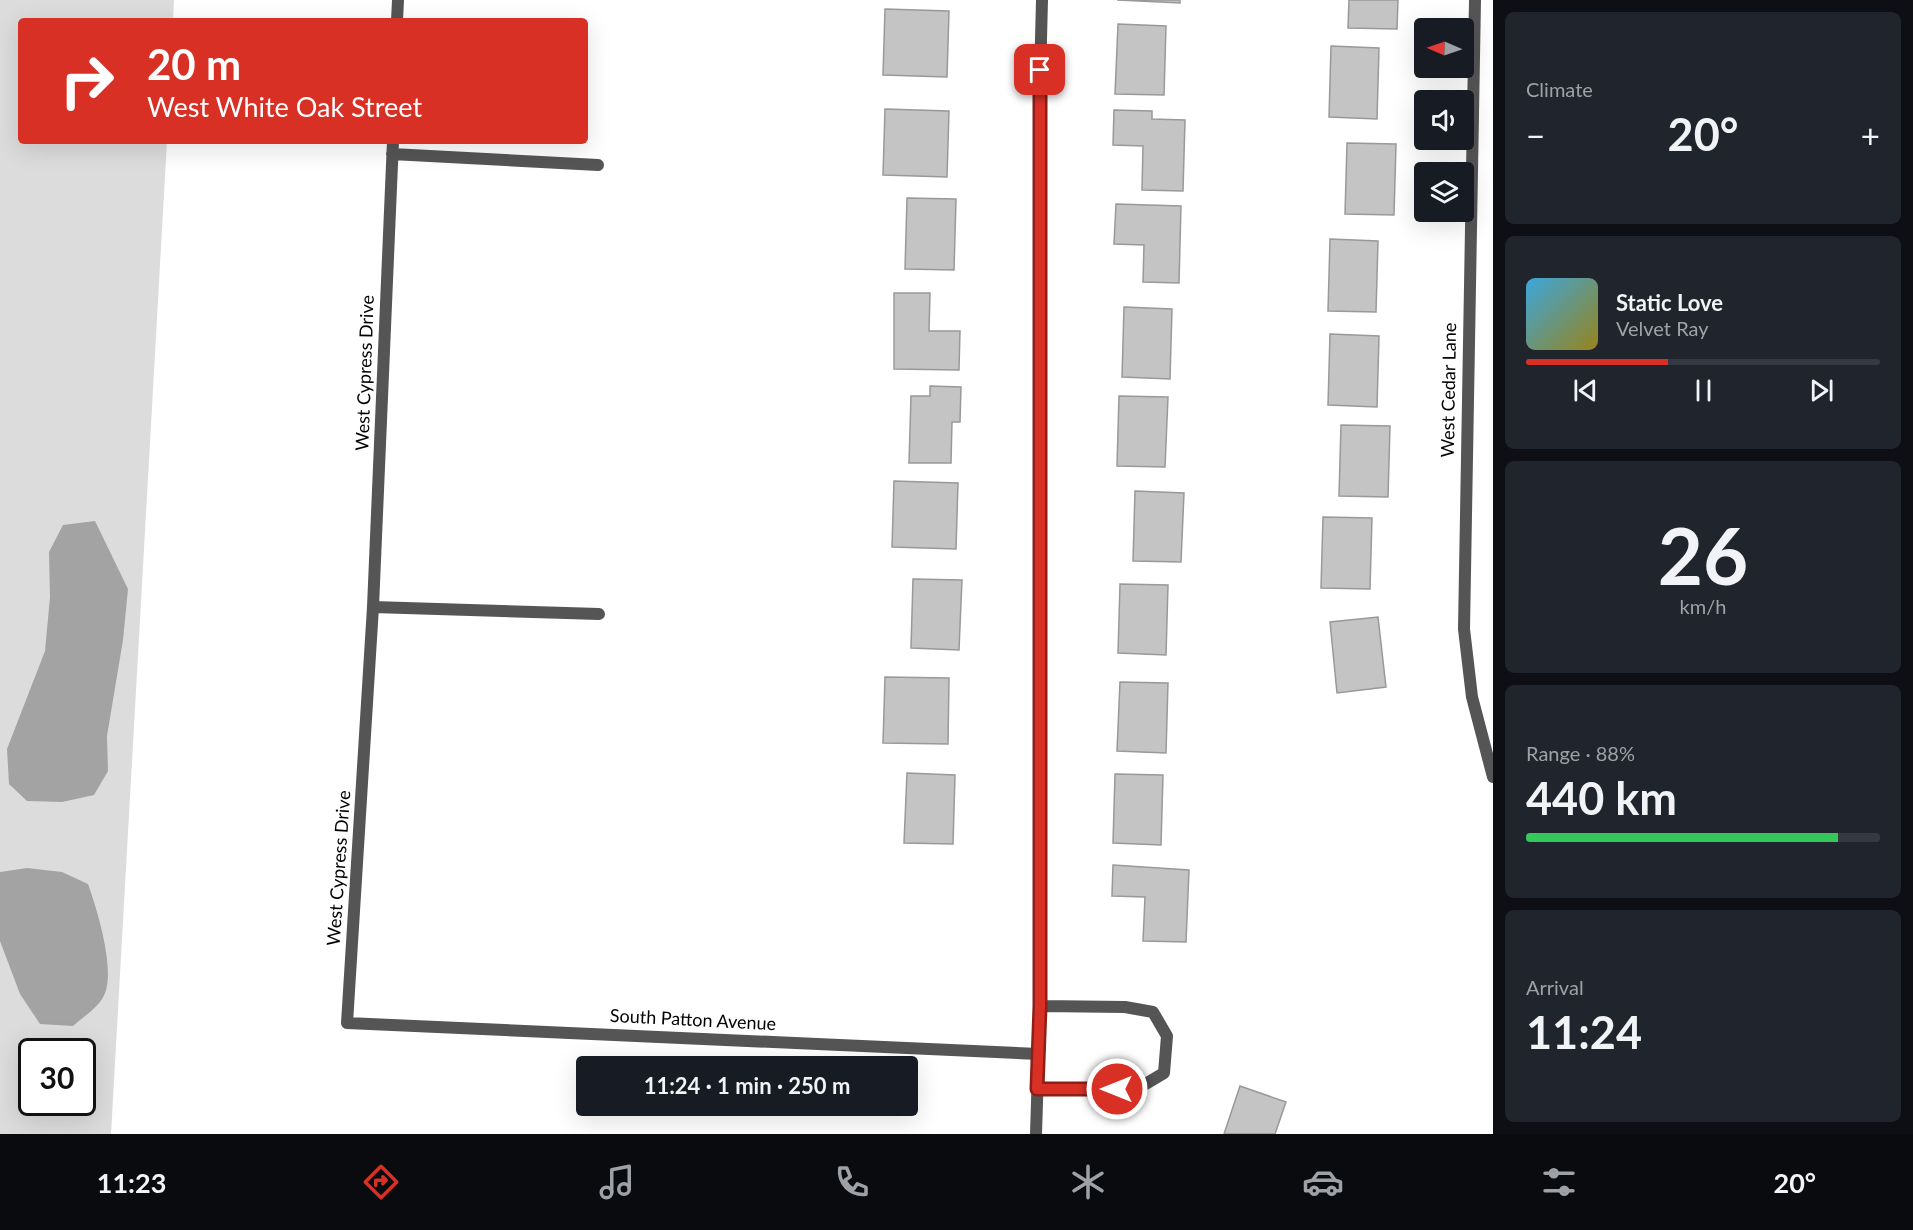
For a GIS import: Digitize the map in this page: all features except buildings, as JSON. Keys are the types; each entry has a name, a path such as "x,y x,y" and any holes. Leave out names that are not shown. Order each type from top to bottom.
{"street":[{"path":"397,18 398,0"},
{"path":"1036,1134 1040,1006 1039,117 1042,0"},
{"name":"West Cedar Lane","path":"1476,0 1464,629 1472,697 1493,777"},
{"name":"West Cypress Drive","path":"347,1023 373,607 393,144"},
{"path":"392,154 598,165"},
{"path":"373,607 599,614"},
{"path":"1037,1089 1137,1089 1164,1073 1167,1036 1153,1012 1125,1007 1040,1006"},
{"name":"South Patton Avenue","path":"347,1023 1038,1054"}],"shaded area":[{"path":"0,0 174,0 173,18 18,18 18,144 167,144 111,1134 0,1134"},
{"path":"95,521 128,589 123,640 107,736 108,771 94,795 62,802 27,801 9,784 7,749 45,651 50,597 49,552 63,525"},
{"path":"27,868 62,872 88,884 96,908 104,939 108,982 103,998 73,1026 40,1024 20,994 0,941 0,872"}],"route":[{"path":"1040,70 1040,1006 1037,1089 1117,1089"}]}
